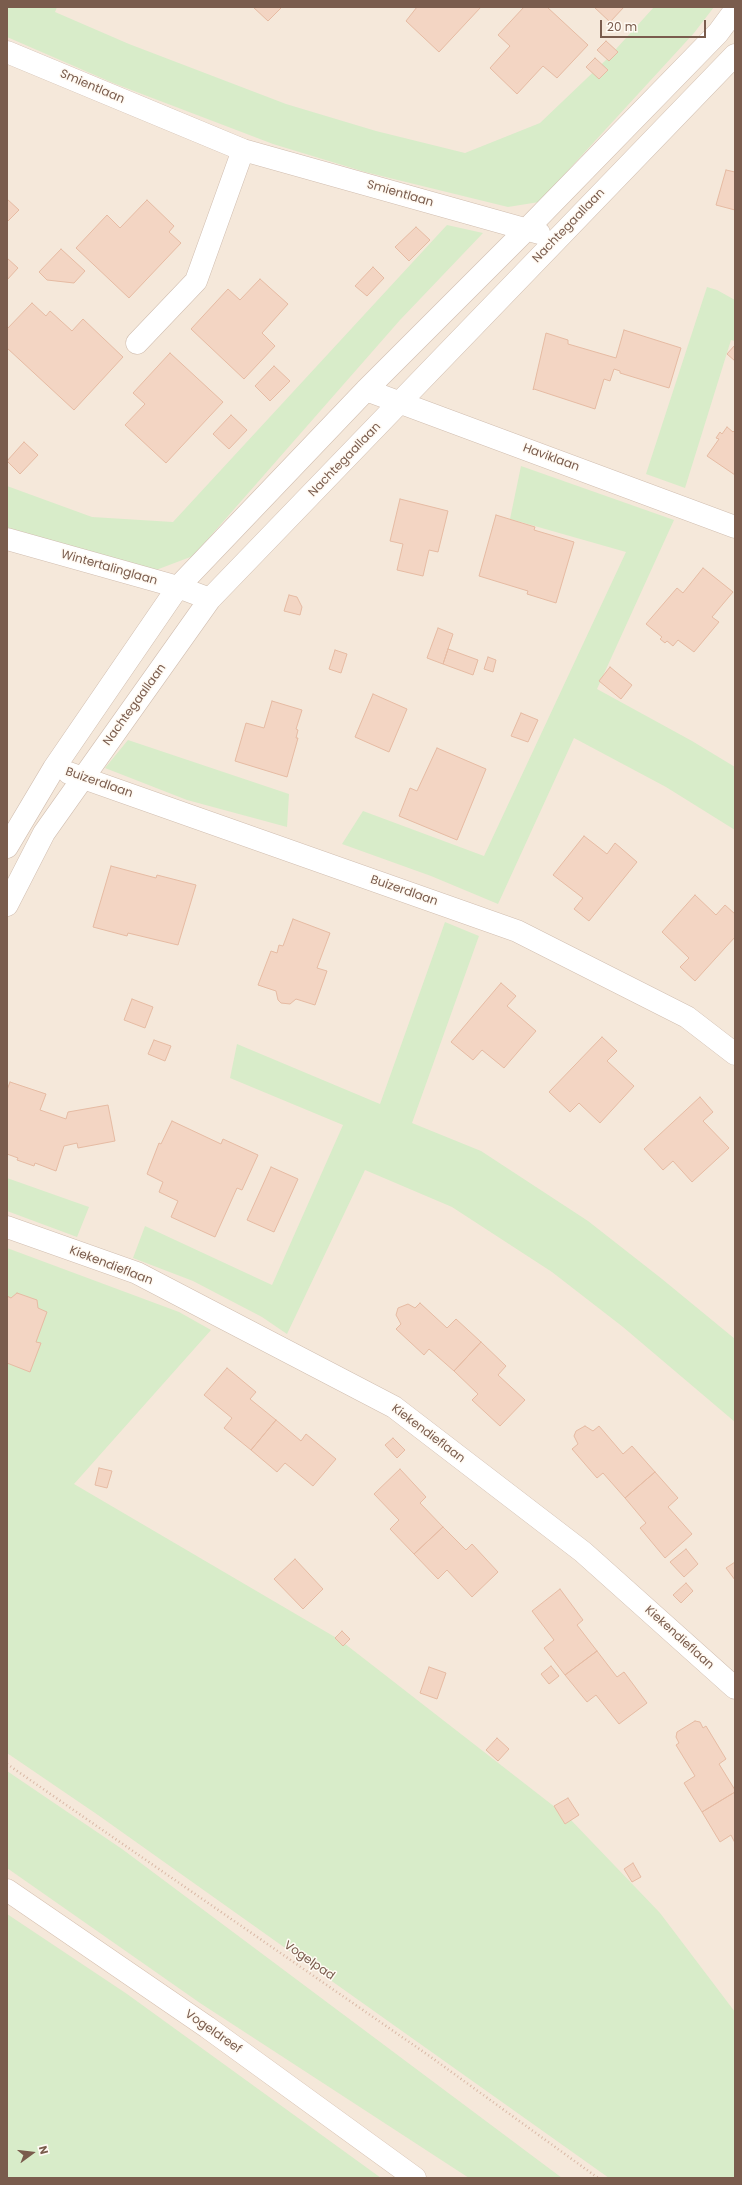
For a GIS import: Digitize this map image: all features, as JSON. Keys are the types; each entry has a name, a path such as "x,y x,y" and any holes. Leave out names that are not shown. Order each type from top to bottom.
{"street":[{"path":"7,847 54,768 178,587 366,390 526,230 726,39 735,10"},
{"name":"Smientlaan","path":"7,52 243,150 526,230 558,237"},
{"name":"Nachtegaallaan","path":"7,905 44,833 82,777 210,599 735,55"},
{"path":"137,343 196,281 243,150"},
{"name":"Haviklaan","path":"366,390 735,527"},
{"name":"Wintertalinglaan","path":"7,539 178,587 210,599"},
{"name":"Buizerdlaan","path":"54,768 517,931 687,1017 735,1054"},
{"name":"Kiekendieflaan","path":"7,1227 137,1273 394,1407 582,1552 735,1688"},
{"name":"Vogeldreef","path":"7,1890 206,2027 415,2178"}],"path":[{"name":"Vogelpad","path":"7,1764 428,2055 598,2178"}],"shaded area":[{"path":"7,7 735,7 735,2178 7,2178"}],"green space":[{"path":"7,7 57,7 55,12 129,44 286,104 376,131 465,153 540,123 607,59 654,7 714,7 694,33 539,202 508,207 365,172 273,144 113,83 7,37"},
{"path":"447,225 483,233 400,320 193,556 156,570 94,556 7,527 7,486 92,517 173,522"},
{"path":"707,287 717,290 735,300 735,341 731,340 685,488 646,474"},
{"path":"521,466 674,520 597,689 692,741 735,767 735,830 666,787 574,738 498,904 431,876 342,844 363,811 484,856 626,552 510,519"},
{"path":"128,740 289,794 287,827 187,800 105,768"},
{"path":"445,922 479,936 412,1123 481,1151 588,1221 735,1339 735,1422 623,1327 552,1272 452,1207 365,1170 287,1334 262,1317 193,1281 133,1258 145,1226 272,1285 343,1125 230,1078 237,1044 380,1104"},
{"path":"7,1178 89,1207 77,1237 7,1211"},
{"path":"7,1248 179,1312 211,1330 74,1484 340,1640 569,1818 660,1913 735,2012 735,2178 609,2178 98,1815 7,1753"},
{"path":"7,1771 122,1849 562,2178 469,2178 200,2003 7,1868"},
{"path":"7,1914 127,1994 381,2178 7,2178"}],"building":[{"path":"253,7 282,7 268,21"},
{"path":"417,7 481,7 439,52 406,21"},
{"path":"524,7 547,7 588,45 557,78 543,66 517,94 490,68 510,46 498,35"},
{"path":"594,7 624,7 610,22"},
{"path":"606,41 618,52 609,61 597,50"},
{"path":"595,58 608,70 599,79 586,67"},
{"path":"726,170 735,172 735,210 716,205"},
{"path":"7,199 19,210 7,222"},
{"path":"147,200 174,226 169,232 181,243 129,298 76,248 107,215 120,228"},
{"path":"416,227 430,240 409,261 395,247"},
{"path":"61,249 85,271 74,283 47,280 39,272"},
{"path":"7,258 18,268 7,280"},
{"path":"373,267 384,278 367,296 355,286"},
{"path":"260,279 288,304 262,333 275,346 244,379 191,329 228,289 240,300"},
{"path":"32,303 46,316 50,311 72,331 83,319 123,357 74,410 7,348 7,329"},
{"path":"624,330 681,348 669,388 620,373 620,371 614,369 610,381 604,379 595,409 534,389 533,390 546,333 568,340 568,344 616,358"},
{"path":"735,345 735,361 727,354"},
{"path":"170,353 223,402 166,463 125,425 145,404 133,393"},
{"path":"274,366 290,381 270,401 255,386"},
{"path":"231,415 247,430 229,449 213,434"},
{"path":"727,427 733,432 735,430 735,475 707,456 719,439 716,438 720,432 722,434"},
{"path":"24,442 38,455 20,474 7,461"},
{"path":"400,499 448,511 438,552 429,550 423,576 397,570 403,544 390,541"},
{"path":"496,515 535,527 534,530 574,542 556,603 527,594 528,591 479,576"},
{"path":"703,568 733,592 712,617 719,622 694,652 678,640 673,646 667,641 665,643 660,639 662,637 646,624 677,588 683,593"},
{"path":"289,595 297,597 302,607 300,615 284,611"},
{"path":"438,628 453,634 443,664 427,658"},
{"path":"448,649 478,660 473,675 443,664"},
{"path":"335,650 347,654 341,673 329,669"},
{"path":"488,657 496,660 493,672 484,669"},
{"path":"610,667 632,685 621,699 599,681"},
{"path":"373,694 407,709 389,752 355,737"},
{"path":"272,701 302,710 296,729 298,730 296,738 298,738 287,777 235,761 246,723 264,728"},
{"path":"521,713 538,720 528,742 511,736"},
{"path":"437,748 486,769 457,840 399,816 410,788 417,791"},
{"path":"584,836 607,854 615,843 637,862 589,921 574,909 583,898 553,875"},
{"path":"111,866 156,878 157,875 196,885 178,945 128,933 127,936 93,927"},
{"path":"695,895 716,915 725,905 735,914 735,937 695,981 680,967 689,958 662,932"},
{"path":"293,919 330,933 317,968 327,971 315,1005 296,999 290,1004 281,1003 278,1000 276,991 258,985 271,951 277,953 279,945 283,946"},
{"path":"501,983 516,996 507,1006 536,1031 504,1068 482,1050 473,1060 451,1042"},
{"path":"132,999 153,1007 145,1028 124,1020"},
{"path":"602,1037 617,1051 607,1061 634,1086 600,1123 579,1103 570,1112 549,1092"},
{"path":"154,1040 171,1046 165,1061 148,1054"},
{"path":"10,1082 46,1094 40,1110 66,1119 68,1112 108,1105 115,1141 78,1148 77,1143 64,1146 56,1171 35,1163 34,1166 17,1160 18,1158 7,1154 7,1090"},
{"path":"700,1097 713,1112 703,1121 729,1148 692,1182 673,1161 663,1170 644,1149"},
{"path":"172,1121 221,1144 223,1139 258,1155 242,1190 237,1188 215,1237 171,1217 178,1201 159,1192 163,1182 147,1174 159,1143 161,1144"},
{"path":"271,1167 298,1179 274,1232 247,1220"},
{"path":"17,1293 37,1300 38,1308 47,1312 36,1342 41,1343 30,1372 7,1363 7,1296 11,1298"},
{"path":"420,1303 447,1328 456,1319 481,1342 454,1371 429,1349 424,1355 396,1329 401,1324 396,1315 398,1308 408,1304 415,1308"},
{"path":"481,1342 506,1366 498,1375 525,1400 500,1426 472,1400 478,1394 454,1371"},
{"path":"227,1368 256,1392 250,1399 276,1420 251,1450 224,1428 232,1418 204,1395"},
{"path":"276,1420 301,1441 306,1434 336,1459 313,1486 285,1463 277,1472 251,1450"},
{"path":"585,1426 593,1431 599,1426 623,1454 632,1446 655,1472 625,1498 603,1473 597,1478 572,1449 578,1444 574,1436 576,1431"},
{"path":"393,1438 405,1450 397,1458 385,1445"},
{"path":"99,1468 112,1471 107,1488 95,1485"},
{"path":"400,1469 426,1497 420,1503 443,1527 414,1554 390,1529 399,1520 374,1494"},
{"path":"655,1472 678,1498 668,1507 692,1534 665,1558 640,1528 646,1523 625,1498"},
{"path":"443,1527 466,1550 472,1544 498,1572 472,1597 447,1570 438,1579 414,1554"},
{"path":"686,1549 698,1564 684,1577 670,1562"},
{"path":"295,1559 323,1589 303,1609 274,1579"},
{"path":"735,1562 735,1580 726,1568"},
{"path":"686,1583 693,1591 681,1603 673,1595"},
{"path":"560,1589 583,1620 577,1625 597,1651 565,1675 544,1648 554,1640 532,1611"},
{"path":"342,1631 350,1639 343,1646 335,1638"},
{"path":"597,1651 617,1677 624,1672 647,1703 619,1724 596,1695 587,1702 565,1675"},
{"path":"551,1666 559,1676 549,1684 541,1674"},
{"path":"429,1667 446,1673 437,1699 420,1693"},
{"path":"695,1721 700,1722 703,1728 706,1726 726,1759 719,1764 735,1790 735,1792 702,1812 684,1783 695,1776 676,1745 679,1743 676,1737 677,1732"},
{"path":"497,1738 509,1749 498,1761 486,1750"},
{"path":"735,1792 735,1843 731,1835 720,1842 702,1812"},
{"path":"568,1798 579,1815 565,1824 554,1806"},
{"path":"633,1863 641,1877 632,1882 624,1869"}]}
